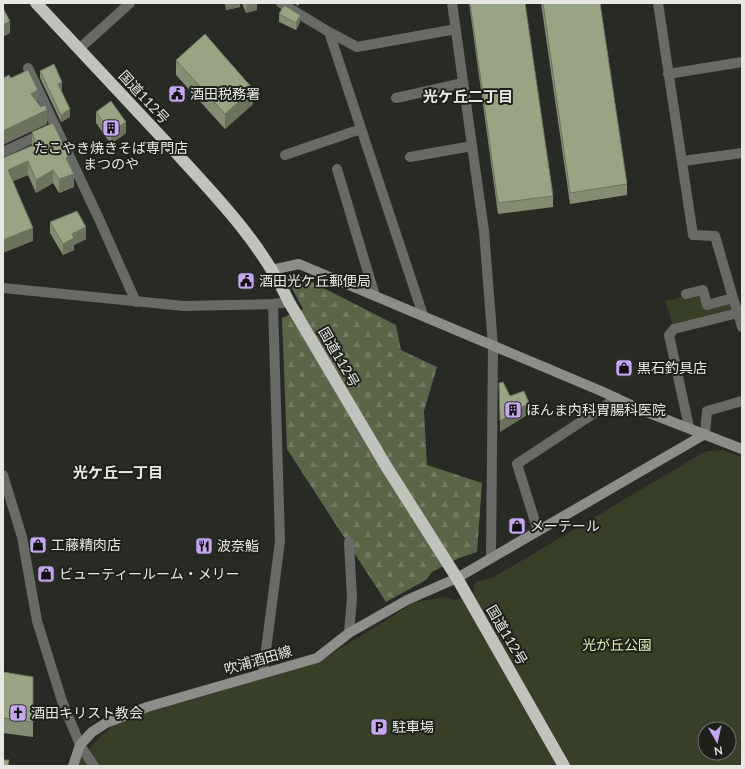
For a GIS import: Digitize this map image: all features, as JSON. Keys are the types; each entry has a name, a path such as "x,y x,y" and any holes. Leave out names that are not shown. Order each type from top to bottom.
{"highway":[{"name":"国道112号","path":"36,3 228,209 271,270 386,466 457,578 564,766"}],"street":[{"path":"79,49 130,3"},
{"path":"281,3 357,47 456,29"},
{"path":"452,3 484,231 489,317 493,346 491,558"},
{"path":"658,3 693,234 715,236 742,327"},
{"path":"329,32 423,315"},
{"path":"668,74 742,62"},
{"path":"28,68 136,302"},
{"path":"396,98 463,83"},
{"path":"3,152 56,127"},
{"path":"285,155 361,129"},
{"path":"410,157 472,146"},
{"path":"683,161 742,153"},
{"path":"337,169 375,296"},
{"path":"271,270 298,264 423,315 644,411 689,427 742,449"},
{"path":"3,288 184,306 273,304 289,302"},
{"path":"686,294 703,290 707,305 734,298"},
{"path":"263,673 280,541 273,304"},
{"path":"689,427 669,335 674,329 738,313"},
{"path":"538,531 517,464 617,398"},
{"path":"705,434 708,410 742,401"},
{"name":"吹浦酒田線","path":"73,766 80,745 92,732 106,723 147,707 317,658 349,633 406,600 457,578 705,434"},
{"path":"3,475 22,537 37,621 62,701 80,745 94,766"},
{"path":"349,542 352,598 349,633"}],"green space":[{"path":"298,275 396,325 401,350 437,367 424,411 427,465 482,483 477,552 459,558 432,572 426,580 386,602 287,449 282,318 303,309 286,277"},
{"path":"701,292 707,307 732,299 736,312 674,328 665,301"},
{"name":"光が丘公園","path":"722,450 742,457 742,766 73,766 103,734 122,719 135,713 188,701 322,660 413,603 443,597 455,600 473,594 475,582 494,577 707,451"}],"building":[{"path":"470,3 525,3 553,196 498,203"},
{"path":"543,3 600,3 627,184 570,193"},
{"path":"284,5 300,15 296,23 279,14"},
{"path":"3,8 10,21 3,25"},
{"path":"205,34 253,89 225,114 176,60"},
{"path":"54,64 62,82 58,84 70,109 61,115 40,71"},
{"path":"28,70 38,90 31,94 41,107 45,105 47,110 3,131 3,78 9,75 11,78"},
{"path":"111,101 126,122 111,132 96,112"},
{"path":"53,123 69,156 66,158 74,174 59,179 53,170 36,180 28,161 8,170 33,228 3,240 3,158 36,144 32,132"},
{"path":"77,211 86,227 72,234 74,238 63,244 50,222"},
{"path":"503,382 510,396 524,391 529,403 500,421 499,383"},
{"name":"酒田キリスト教会","path":"3,672 33,677 33,722 3,718"},
{"path":"3,760 9,760 8,766 3,766"}],"place":[{"name":"酒田税務署","path":"177,94"},
{"name":"たこやき焼きそば専門店 まつのや","path":"111,128"},
{"name":"酒田光ケ丘郵便局","path":"246,281"},
{"name":"黒石釣具店","path":"624,368"},
{"name":"ほんま内科胃腸科医院","path":"513,410"},
{"name":"メーテール","path":"517,526"},
{"name":"工藤精肉店","path":"38,545"},
{"name":"波奈鮨","path":"204,546"},
{"name":"ビューティールーム・メリー","path":"46,574"},
{"name":"酒田キリスト教会","path":"18,713"},
{"name":"駐車場","path":"379,727"}],"district":[{"name":"光ケ丘二丁目","path":"468,97"},
{"name":"光ケ丘一丁目","path":"118,473"}]}
